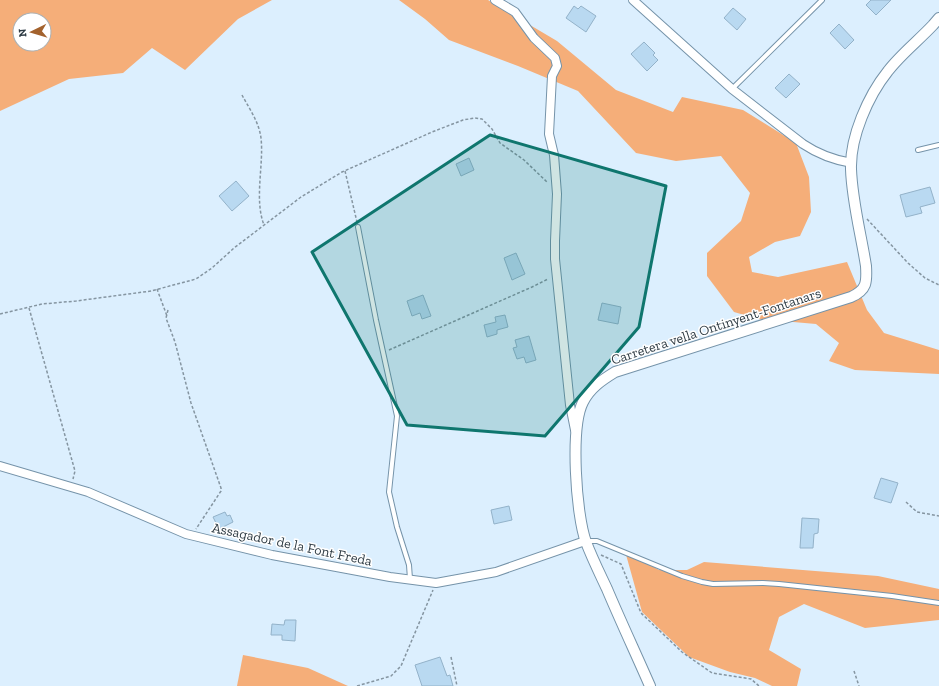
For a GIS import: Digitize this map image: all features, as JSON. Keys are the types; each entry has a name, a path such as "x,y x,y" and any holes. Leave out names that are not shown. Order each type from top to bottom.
{"street":[{"path":"495,0 515,12 534,38 555,58 557,66 552,76 549,134 554,155 557,194 555,241 557,274 570,405 576,432"},
{"path":"633,0 732,88 812,151 836,160 852,163"},
{"name":"Carretera vella Ontinyent-Fontanars","path":"650,686 585,541 577,490 576,432 578,416 582,404 587,395 601,380 615,372 859,293 865,287 867,278 866,266 853,193 852,163 854,147 862,114 873,92 889,69 934,25 939,18"},
{"name":"Assagador de la Font Freda","path":"0,466 88,492 192,535 272,555 410,580 436,583 496,572 585,541"}],"lane":[{"path":"732,88 822,0"},
{"path":"918,150 939,145"},
{"path":"358,227 397,416 389,492 397,527 409,565 410,580"},
{"path":"585,541 597,541 607,544 682,576 713,584 779,584 892,596 939,603"}],"path":[{"path":"242,95 257,123 261,138 260,194 261,217 264,225"},
{"path":"0,314 42,304 157,290 196,279 212,268 234,248 301,198 345,171 432,132 463,120 475,118 482,119 492,129 500,143 524,160 543,177 557,194"},
{"path":"345,171 358,227"},
{"path":"867,219 908,263 925,278 939,286"},
{"path":"383,352 532,288 557,274"},
{"path":"157,290 167,316"},
{"path":"29,308 75,471 72,487"},
{"path":"168,310 166,318 175,342 191,403 221,488 192,535"},
{"path":"906,502 917,512 939,516"},
{"path":"590,552 605,556 620,564 641,614 682,652 712,673 751,679 759,686"},
{"path":"357,686 391,676 401,666 436,583"},
{"path":"451,657 457,686"},
{"path":"854,671 859,686"}],"highlighted area":[{"path":"490,135 666,186 639,327 545,436 407,425 312,252"}],"shaded area":[{"path":"0,0 272,0 238,19 185,70 152,48 123,73 69,79 0,111"},
{"path":"399,0 488,0 557,41 616,90 673,112 682,97 743,110 796,143 809,177 811,212 800,236 775,242 749,257 752,272 778,277 847,262 867,310 884,333 939,350 939,374 855,370 829,361 839,343 816,324 758,319 734,312 707,276 707,253 741,221 750,193 721,156 676,161 636,153 578,91 449,40 425,19"},
{"path":"625,551 659,570 687,570 704,562 878,576 939,589 939,620 865,628 804,604 779,617 769,650 801,669 797,686 772,686 755,678 730,672 689,657 642,612"},
{"path":"243,655 308,668 348,686 237,686"}],"building":[{"path":"871,0 891,0 876,15 866,5"},
{"path":"574,6 578,9 581,6 596,16 586,32 566,18"},
{"path":"733,8 746,19 737,30 724,18"},
{"path":"839,24 854,40 845,49 830,33"},
{"path":"644,42 655,53 653,55 658,60 647,71 631,54"},
{"path":"789,74 800,84 786,98 775,88"},
{"path":"469,158 474,170 461,176 456,164"},
{"path":"236,181 249,196 232,211 219,196"},
{"path":"930,187 935,203 920,207 922,213 906,217 900,195"},
{"path":"516,253 525,274 512,280 504,258"},
{"path":"423,295 431,316 422,319 420,313 412,316 407,301"},
{"path":"602,303 621,307 618,324 598,320"},
{"path":"505,315 508,327 497,330 497,334 487,337 484,325 496,322 495,317"},
{"path":"529,336 536,360 526,363 524,357 517,359 513,348 517,347 515,340"},
{"path":"881,478 898,483 891,503 874,498"},
{"path":"509,506 512,520 494,524 491,510"},
{"path":"225,512 227,516 230,515 233,522 219,529 213,517"},
{"path":"802,518 819,519 818,533 814,534 813,548 800,548"},
{"path":"285,620 296,620 295,641 282,640 282,635 271,635 272,624 284,625"},
{"path":"440,657 447,676 450,675 453,686 422,686 415,665"}]}
